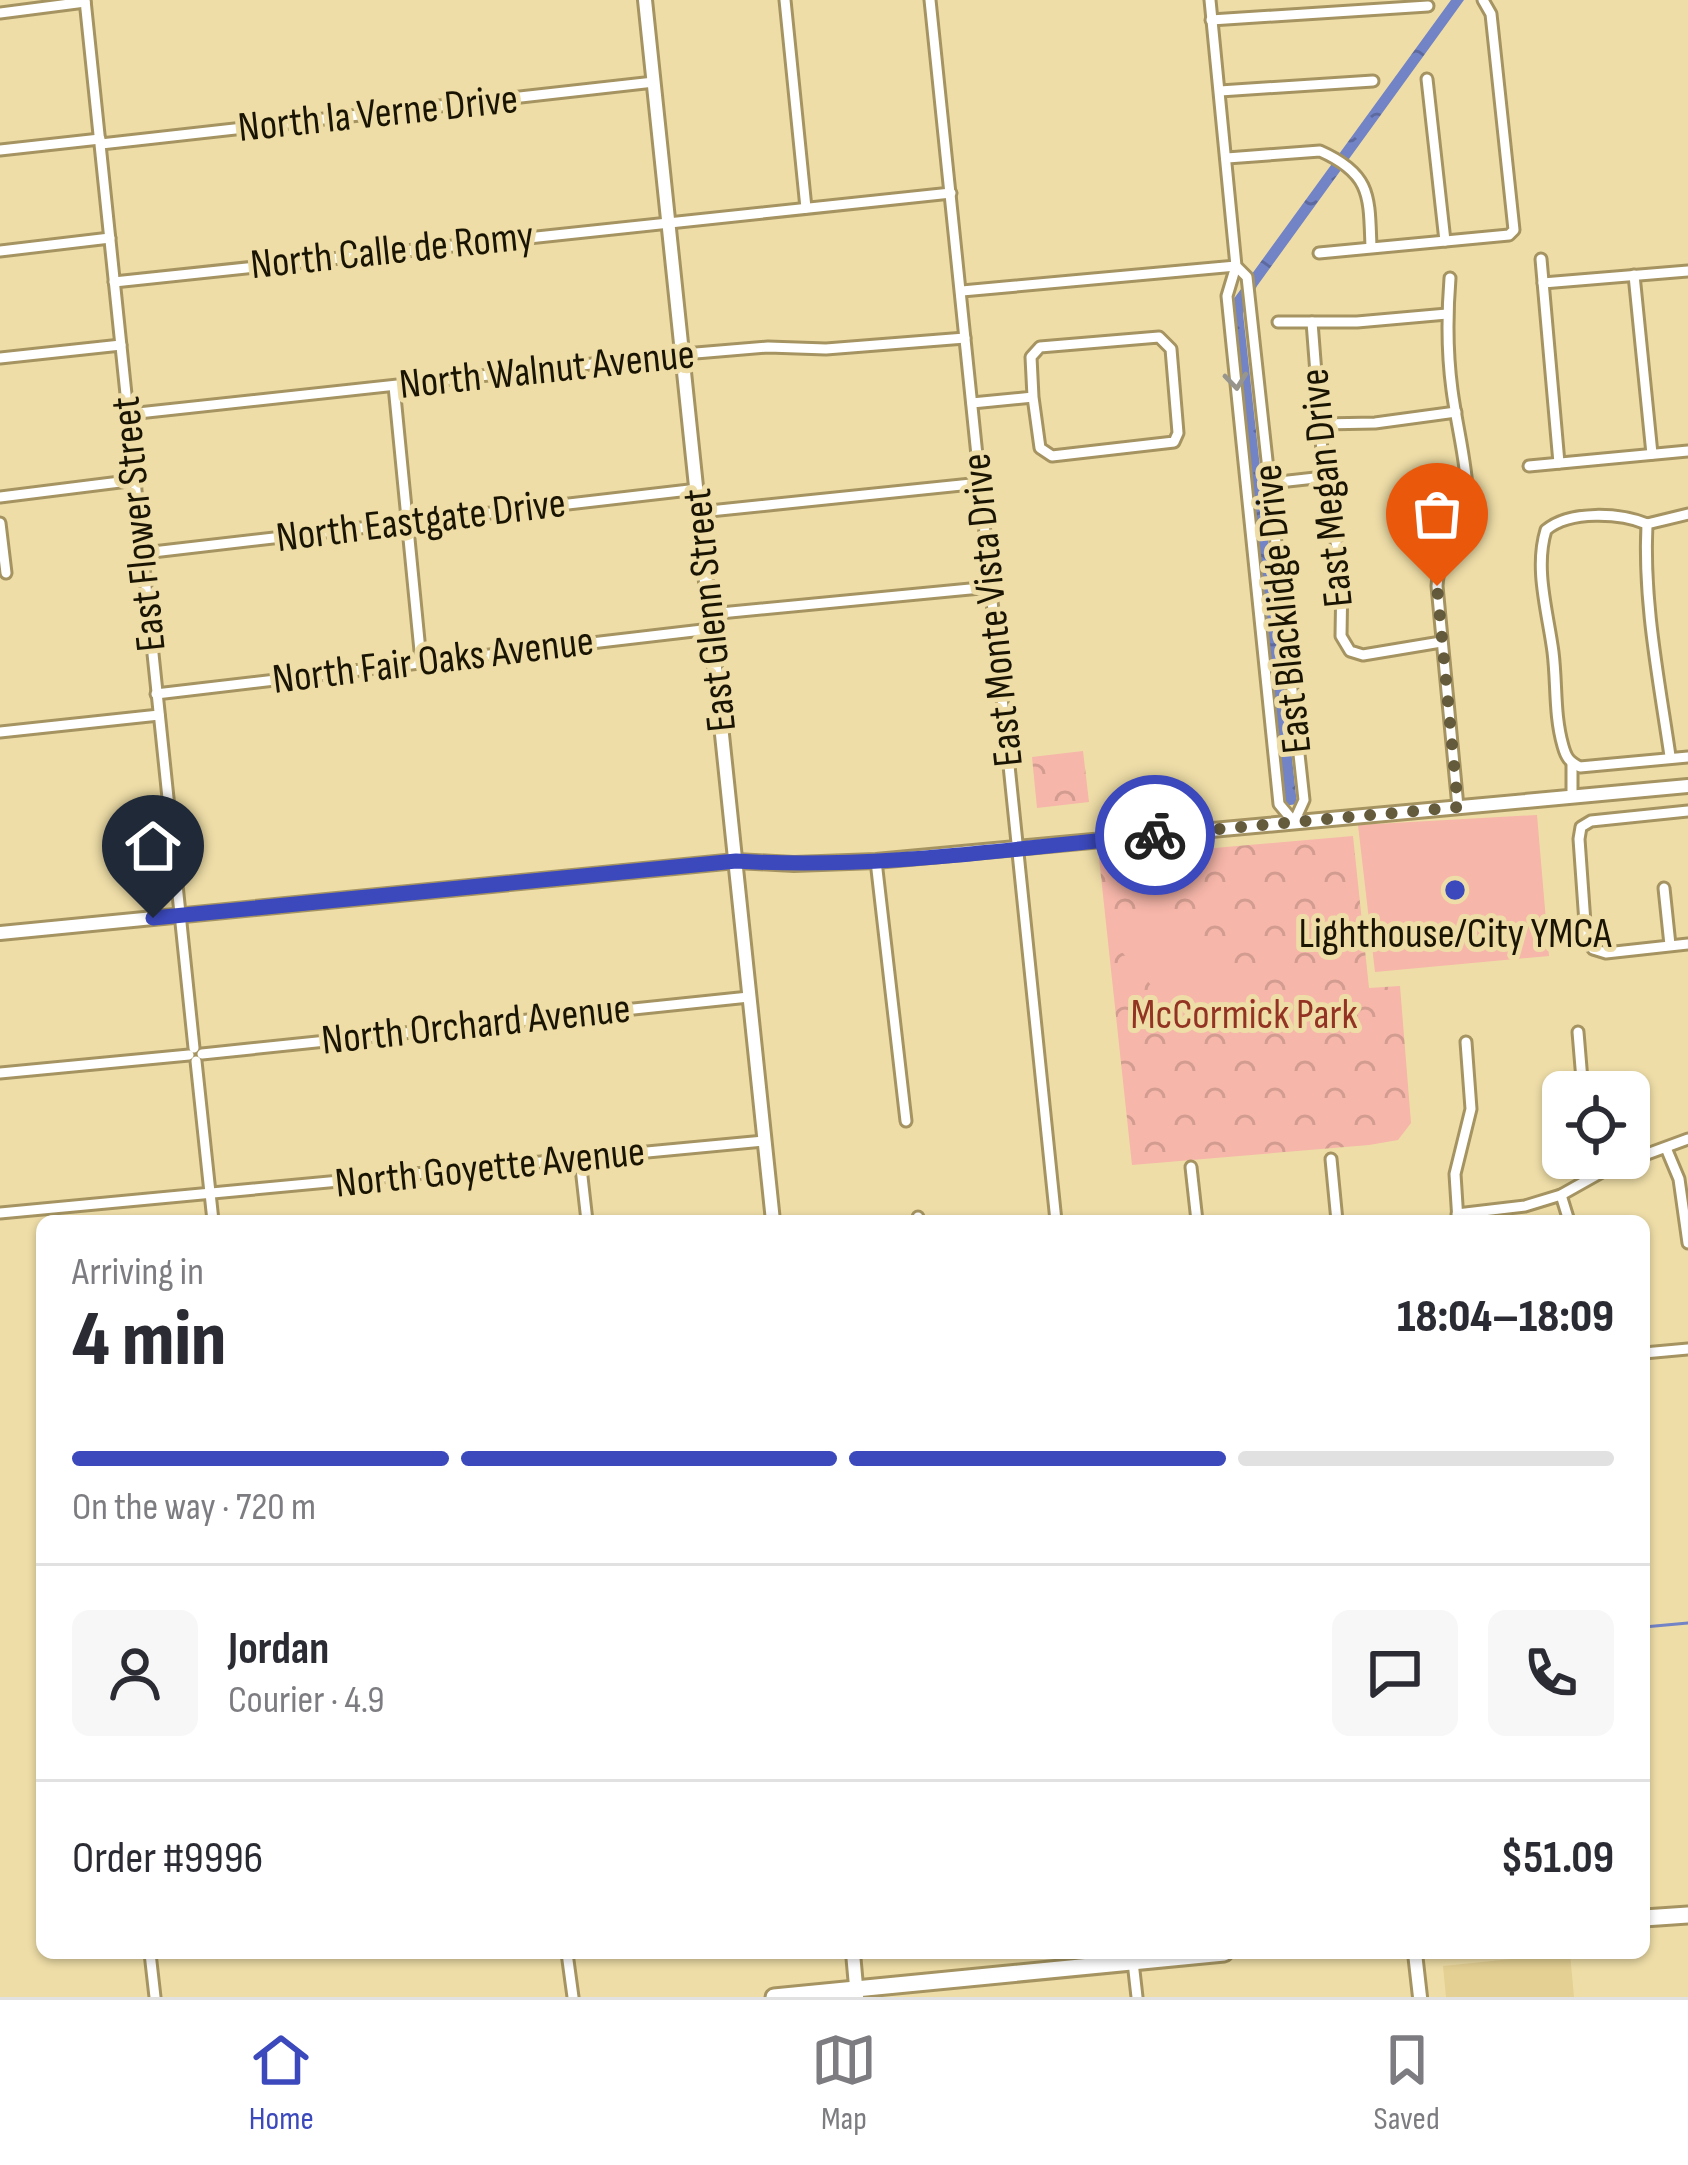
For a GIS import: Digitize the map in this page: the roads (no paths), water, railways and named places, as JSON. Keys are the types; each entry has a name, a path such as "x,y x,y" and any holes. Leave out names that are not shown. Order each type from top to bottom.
{"main road":[{"path":"1650,1918 1688,1915"},
{"path":"774,1997 857,1994 1117,1959"}],"street":[{"name":"East Glenn Street","path":"645,0 772,1215"},
{"path":"785,0 806,208"},
{"name":"East Monte Vista Drive","path":"930,0 1055,1215"},
{"name":"East Blacklidge Drive","path":"1210,0 1236,266 1227,296 1280,804 1294,822 1304,800 1247,278 1236,266"},
{"path":"1318,253 1509,235 1514,230 1491,14 1484,0"},
{"path":"0,13 85,1"},
{"name":"East Flower Street","path":"85,1 212,1215"},
{"path":"1211,20 1428,6"},
{"path":"1427,79 1445,241"},
{"path":"1220,91 1373,81"},
{"name":"North la Verne Drive","path":"0,150 654,82"},
{"path":"1227,158 1320,151 1330,155 1364,182 1369,195 1371,248"},
{"name":"North Calle de Romy","path":"114,282 951,194"},
{"path":"0,251 110,238"},
{"path":"1541,259 1559,463"},
{"path":"962,291 1236,266"},
{"path":"1543,283 1688,271"},
{"path":"1634,275 1652,454"},
{"path":"1450,278 1448,314 1468,504 1466,520 1438,566 1458,807"},
{"path":"1277,322 1448,314"},
{"name":"East Megan Drive","path":"1312,322 1324,477 1342,575 1341,636 1350,651 1363,656 1442,642"},
{"path":"1159,337 1171,349 1178,433 1174,442 1052,456 1040,448 1033,397 1031,357 1040,347 1159,337"},
{"name":"North Walnut Avenue","path":"129,414 684,354 965,338"},
{"path":"0,358 122,345"},
{"path":"394,386 422,661"},
{"path":"972,403 1033,397"},
{"path":"1322,424 1375,423 1456,412"},
{"path":"1529,466 1688,451"},
{"path":"1270,483 1324,477"},
{"path":"0,497 136,480"},
{"path":"700,512 981,483"},
{"name":"North Eastgate Drive","path":"144,553 698,489"},
{"path":"1572,797 1572,763 1556,718 1543,590 1544,537 1560,520 1626,518 1647,524 1688,514"},
{"path":"0,524 6,573"},
{"path":"1647,524 1658,685 1670,756"},
{"name":"North Fair Oaks Avenue","path":"156,694 991,586"},
{"path":"0,732 158,715"},
{"path":"1572,763 1688,757"},
{"path":"0,932 736,861 876,861 1688,786"},
{"path":"1688,811 1591,821 1581,827 1586,937 1593,949 1606,953 1688,944"},
{"path":"876,861 907,1121"},
{"path":"1664,888 1670,945"},
{"name":"North Orchard Avenue","path":"0,1073 749,998"},
{"path":"1577,1032 1581,1071"},
{"path":"1458,1215 1455,1174 1471,1109 1466,1042"},
{"path":"1650,1152 1688,1139"},
{"name":"North Goyette Avenue","path":"0,1213 764,1141"},
{"path":"1666,1148 1679,1179 1688,1243"},
{"path":"580,1159 586,1215"},
{"path":"1331,1159 1336,1215"},
{"path":"1191,1168 1196,1215"},
{"path":"1475,1215 1561,1196 1585,1179"},
{"path":"1561,1196 1567,1215"},
{"path":"1650,1351 1688,1348"},
{"path":"151,1959 155,1997"},
{"path":"568,1959 573,1997"},
{"path":"854,1959 857,1994"},
{"path":"1132,1959 1137,1997"},
{"path":"1416,1959 1420,1997"}],"water":[{"path":"1451,0 1464,0 1257,286 1243,313 1297,804 1284,806 1233,300"}],"waterway":[{"path":"1650,1626 1688,1623"}],"place":[{"name":"Lighthouse/City YMCA","path":"1455,890"}],"park label":[{"name":"McCormick Park","path":"1244,1015"}]}
